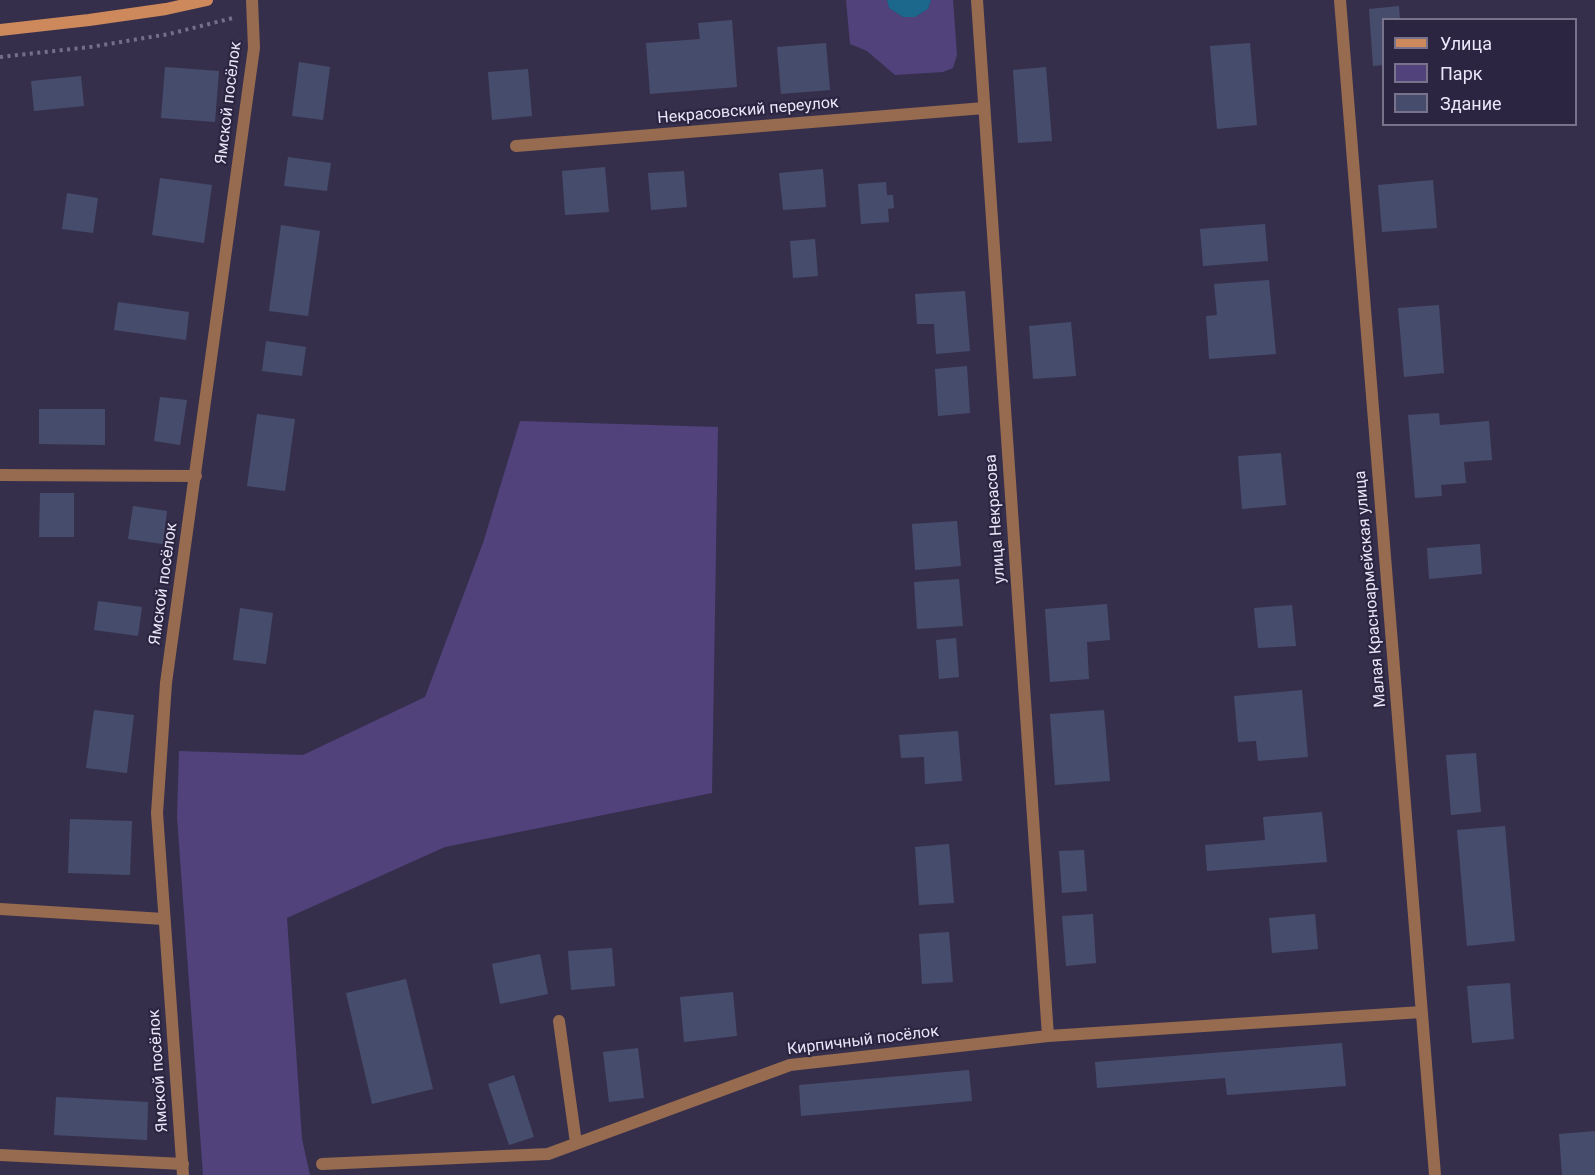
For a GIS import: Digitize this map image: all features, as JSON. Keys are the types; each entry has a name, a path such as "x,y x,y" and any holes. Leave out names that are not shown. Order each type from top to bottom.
{"main road":[{"path":"0,30 166,9 207,0"}],"street":[{"name":"Ямской посёлок","path":"183,1170 157,813 166,683 254,48 252,0"},
{"name":"улица Некрасова","path":"976,0 1048,1036"},
{"name":"Малая Красноармейская улица","path":"1340,0 1435,1175"},
{"name":"Некрасовский переулок","path":"516,146 984,108"},
{"path":"0,475 196,476"},
{"path":"0,909 165,919"},
{"name":"Кирпичный посёлок","path":"322,1164 548,1154 790,1065 1048,1036 1422,1012"},
{"path":"559,1021 576,1143"},
{"path":"0,1155 183,1170"}],"green space":[{"path":"846,0 887,0 889,8 903,17 915,17 928,9 931,0 953,0 957,55 953,68 943,72 895,75 867,51 850,44"},
{"path":"520,421 718,427 712,793 445,847 287,918 302,1139 310,1175 203,1175 177,817 179,751 303,755 425,697 483,543"}],"water":[{"path":"887,0 931,0 928,9 915,17 903,17 889,8"}],"building":[{"path":"1399,6 1400,18 1382,18 1382,65 1373,66 1369,9"},
{"path":"732,20 737,87 650,94 646,43 700,39 698,23"},
{"path":"826,43 830,90 781,94 777,47"},
{"path":"1250,43 1257,125 1217,129 1210,46"},
{"path":"299,62 330,67 323,120 292,116"},
{"path":"165,67 219,71 215,122 161,118"},
{"path":"1046,67 1052,141 1018,143 1013,70"},
{"path":"528,69 532,116 492,120 488,72"},
{"path":"81,76 84,106 34,111 31,81"},
{"path":"288,157 331,163 327,191 284,186"},
{"path":"605,167 609,212 565,215 562,171"},
{"path":"823,169 826,207 783,210 779,173"},
{"path":"684,171 687,207 651,210 648,173"},
{"path":"160,178 212,185 204,243 152,235"},
{"path":"1433,180 1437,228 1382,232 1378,185"},
{"path":"886,182 887,195 893,195 894,208 888,209 889,222 861,224 858,184"},
{"path":"67,193 98,198 93,233 62,229"},
{"path":"1265,224 1268,261 1203,266 1200,229"},
{"path":"281,225 320,231 308,316 269,311"},
{"path":"815,239 818,276 793,278 790,241"},
{"path":"1269,280 1276,354 1209,359 1206,316 1217,315 1214,284"},
{"path":"965,291 970,351 936,354 934,324 917,324 915,294"},
{"path":"118,302 189,312 186,340 114,330"},
{"path":"1439,305 1444,373 1404,377 1398,308"},
{"path":"1071,322 1076,376 1033,379 1029,326"},
{"path":"266,341 306,347 302,376 262,371"},
{"path":"967,366 970,413 938,416 935,369"},
{"path":"160,397 187,400 180,445 154,441"},
{"path":"39,409 105,409 105,445 39,444"},
{"path":"1439,413 1440,425 1489,421 1492,460 1464,462 1466,483 1441,485 1442,496 1415,498 1408,415"},
{"path":"257,414 295,419 285,491 247,486"},
{"path":"1281,453 1286,505 1242,509 1238,456"},
{"path":"40,493 74,493 74,537 39,537"},
{"path":"133,506 167,511 163,544 128,539"},
{"path":"957,521 961,566 915,570 912,524"},
{"path":"1480,544 1482,574 1429,579 1427,548"},
{"path":"959,579 963,626 917,629 914,582"},
{"path":"98,601 142,607 138,636 94,630"},
{"path":"1107,604 1110,640 1087,642 1089,679 1050,682 1045,609"},
{"path":"1292,605 1296,646 1258,648 1254,608"},
{"path":"240,608 273,613 266,664 233,660"},
{"path":"956,638 959,677 939,679 936,640"},
{"path":"1302,690 1308,757 1258,761 1256,741 1238,742 1234,696"},
{"path":"94,710 134,715 127,773 86,768"},
{"path":"1104,710 1110,781 1055,785 1050,714"},
{"path":"958,731 962,781 925,784 924,757 901,758 899,735"},
{"path":"1476,753 1481,812 1451,815 1446,755"},
{"path":"1322,812 1327,862 1207,871 1205,845 1265,840 1263,817"},
{"path":"70,819 132,821 130,875 68,873"},
{"path":"1505,826 1515,941 1467,946 1457,830"},
{"path":"949,844 954,903 919,905 915,847"},
{"path":"1084,850 1087,891 1062,893 1059,851"},
{"path":"1093,914 1096,963 1066,966 1062,916"},
{"path":"1315,914 1318,949 1272,953 1269,918"},
{"path":"949,932 953,982 922,984 919,934"},
{"path":"612,948 615,986 571,990 568,951"},
{"path":"540,954 548,994 500,1004 492,964"},
{"path":"406,979 433,1089 372,1104 346,993"},
{"path":"1510,983 1514,1039 1472,1043 1467,986"},
{"path":"733,992 737,1036 684,1042 680,997"},
{"path":"1342,1043 1346,1086 1227,1095 1225,1078 1097,1088 1095,1062"},
{"path":"638,1048 644,1098 609,1102 603,1052"},
{"path":"969,1070 972,1101 801,1116 799,1085"},
{"path":"514,1075 534,1137 509,1145 488,1084"},
{"path":"56,1097 148,1102 147,1140 54,1135"},
{"path":"1595,1131 1595,1175 1562,1175 1559,1134"}]}
